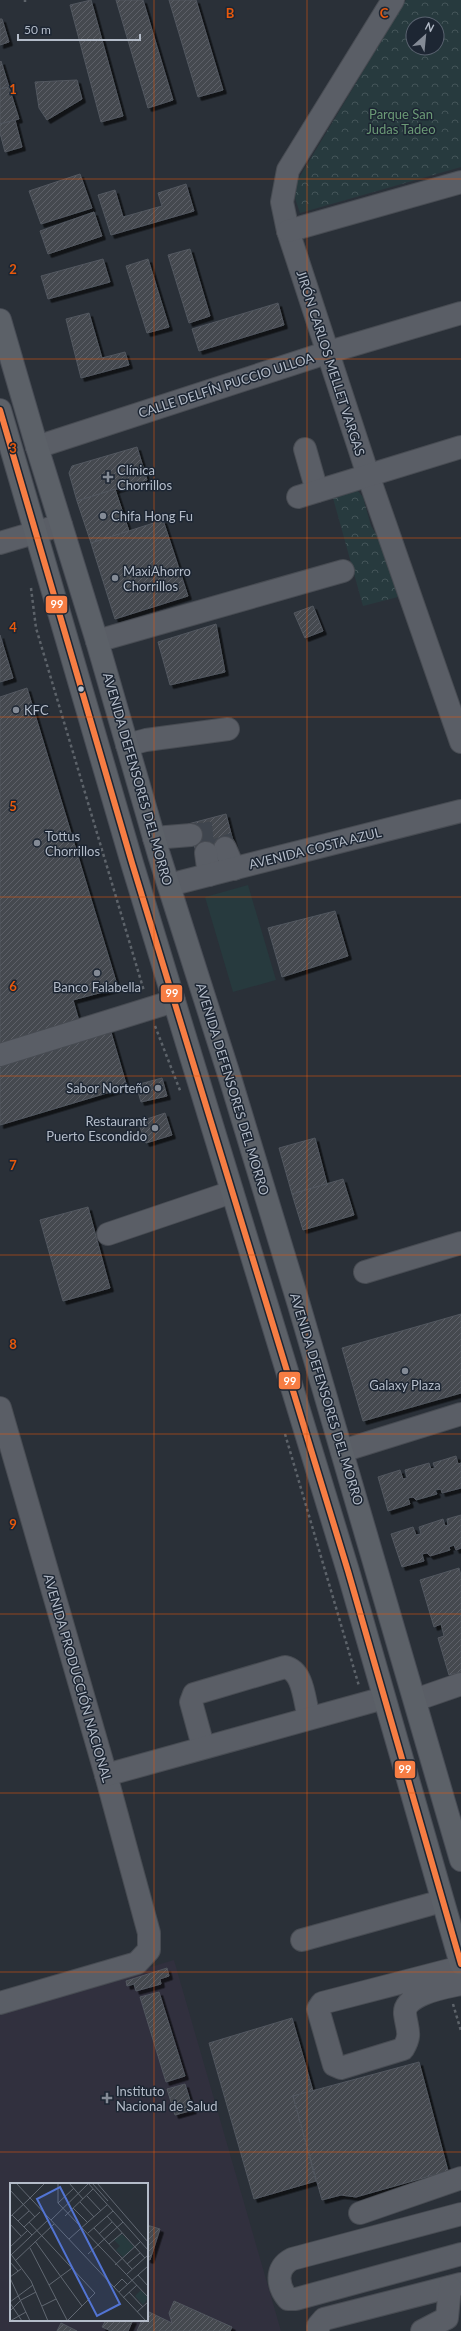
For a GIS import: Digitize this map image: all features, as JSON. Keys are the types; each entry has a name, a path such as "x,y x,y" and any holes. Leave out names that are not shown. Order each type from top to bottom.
{"main road":[{"name":"AVENIDA DEFENSORES DEL MORRO","path":"0,320 37,447 97,640 168,885 231,1081 459,1847"},
{"path":"1,418 174,1001 348,1571 374,1700 442,1900 461,1966"},
{"path":"348,1571 375,1562"}],"street":[{"name":"JIRÓN CARLOS MELLET VARGAS","path":"393,0 288,170 282,202 288,231 329,352 368,475 461,742"},
{"path":"288,231 461,182"},
{"name":"CALLE DELFÍN PUCCIO ULLOA","path":"37,447 329,352 461,313"},
{"path":"305,449 308,494 461,447"},
{"path":"0,543 61,525"},
{"path":"97,640 343,571"},
{"path":"127,745 146,740 228,729"},
{"name":"AVENIDA COSTA AZUL","path":"168,885 461,811"},
{"path":"154,838 191,835"},
{"path":"209,875 216,850 234,869"},
{"path":"0,1055 174,1001"},
{"path":"108,1234 232,1192"},
{"path":"365,1272 461,1243"},
{"name":"AVENIDA PRODUCCIÓN NACIONAL","path":"0,1408 106,1775 149,1933 149,1950 136,1962 0,2003"},
{"path":"342,1451 461,1414"},
{"path":"204,1746 191,1702 194,1694 285,1666 292,1668 298,1674 308,1717"},
{"path":"415,1700 461,1684"},
{"path":"106,1775 204,1746 374,1700"},
{"path":"302,1940 442,1900"},
{"path":"454,1985 425,1993 408,2003 405,2012 409,2032 403,2050 341,2068 334,2065 318,2009 322,2003 461,1966"},
{"path":"360,2213 461,2178"},
{"path":"461,2214 292,2259 284,2263 279,2270 282,2292 288,2299 296,2299 461,2254"},
{"path":"318,2331 318,2326 324,2319 455,2285 447,2318 422,2331"}],"path":[{"path":"30,582 36,628 149,1009 182,1096"},
{"path":"283,1428 374,1700"},
{"path":"454,1985 461,2031"}],"shaded area":[{"name":"Instituto Nacional de Salud","path":"174,1960 281,2331 0,2331 0,2012"}],"green space":[{"name":"Parque San Judas Tadeo","path":"406,0 461,0 461,167 300,213 295,198 296,183"},
{"path":"357,490 363,497 371,526 380,540 398,597 363,606 333,498"},
{"path":"248,885 276,980 233,992 205,897"}],"building":[{"path":"91,0 123,116 101,122 70,5"},
{"path":"116,0 143,0 173,100 148,108"},
{"path":"169,0 196,0 223,90 198,97"},
{"path":"0,19 2,19 9,42 0,45"},
{"path":"1,61 9,87 0,89 0,62"},
{"path":"77,80 82,99 47,120 39,108 35,82"},
{"path":"9,87 19,119 0,124 0,89"},
{"path":"15,120 22,147 5,152 0,133 0,124"},
{"path":"80,174 92,208 41,224 29,191"},
{"path":"186,184 194,211 111,235 98,195 115,190 123,217 162,206 158,193"},
{"path":"94,212 102,236 48,254 40,231"},
{"path":"190,249 210,316 189,323 168,255"},
{"path":"103,259 110,282 48,299 41,276"},
{"path":"148,259 169,327 147,333 126,266"},
{"path":"278,303 284,325 199,351 192,329"},
{"path":"89,313 102,358 125,352 129,365 81,378 66,319"},
{"name":"Clínica Chorrillos","path":"137,447 147,480 77,501 69,473 72,466"},
{"name":"Chifa Hong Fu","path":"115,489 129,531 91,543 77,501"},
{"path":"163,520 188,596 115,619 91,543"},
{"path":"313,606 323,631 305,638 294,613"},
{"path":"216,624 225,672 170,685 158,642"},
{"path":"0,635 13,678 0,682"},
{"name":"Tottus Chorrillos","path":"27,688 118,988 73,1000 79,1021 0,1045 0,697"},
{"path":"226,814 234,845 197,855 188,824"},
{"path":"335,911 348,956 282,977 268,928"},
{"path":"110,1029 127,1087 0,1125 0,1062"},
{"path":"162,1078 167,1096 141,1102 136,1085"},
{"name":"Restaurant Puerto Escondido","path":"165,1113 172,1135 146,1143 138,1122"},
{"path":"315,1138 327,1184 292,1194 279,1148"},
{"path":"343,1179 354,1215 303,1230 292,1194"},
{"path":"88,1207 110,1288 63,1301 40,1220"},
{"name":"Galaxy Plaza","path":"461,1314 461,1393 363,1421 342,1348"},
{"path":"456,1456 458,1464 461,1463 461,1488 442,1493 441,1489 435,1490 437,1494 416,1500 413,1497 408,1498 410,1504 388,1511 378,1477 400,1470 403,1479 407,1478 405,1470 429,1463 431,1469 435,1468 433,1463"},
{"path":"461,1515 461,1548 456,1550 454,1545 449,1547 450,1550 430,1556 427,1553 422,1554 424,1561 402,1567 391,1534 413,1527 416,1535 421,1534 419,1527 443,1519 445,1526 448,1525 447,1519"},
{"path":"459,1568 461,1575 461,1672 449,1675 438,1638 444,1636 441,1624 434,1627 420,1580"},
{"path":"167,1968 169,1976 160,1979 161,1984 136,1991 134,1984 127,1986 126,1981"},
{"path":"159,1992 185,2076 166,2082 140,1997"},
{"path":"292,2018 313,2091 293,2096 316,2181 254,2199 209,2043"},
{"path":"419,2062 448,2171 356,2197 341,2195 322,2200 293,2096"},
{"path":"185,2084 193,2110 175,2115 167,2089"},
{"path":"148,2225 160,2229 150,2260 148,2259"},
{"path":"174,2301 232,2327 230,2331 137,2331 142,2321 148,2321 148,2311 172,2323 169,2313"},
{"path":"105,2321 133,2321 128,2331 111,2331 102,2327"},
{"path":"61,2323 77,2331 57,2331"}],"tunnel":[{"path":"191,835 219,832 225,848"}],"transit line":[{"name":"99","path":"0,410 132,863 348,1571 461,1964"}],"place":[{"name":"Clínica Chorrillos","path":"108,477"},
{"name":"Chifa Hong Fu","path":"103,516"},
{"name":"MaxiAhorro Chorrillos","path":"115,578"},
{"name":"KFC","path":"16,710"},
{"name":"Tottus Chorrillos","path":"37,843"},
{"name":"Banco Falabella","path":"97,973"},
{"name":"Sabor Norteño","path":"158,1088"},
{"name":"Restaurant Puerto Escondido","path":"155,1128"},
{"name":"Galaxy Plaza","path":"405,1371"},
{"name":"Instituto Nacional de Salud","path":"107,2098"}]}
